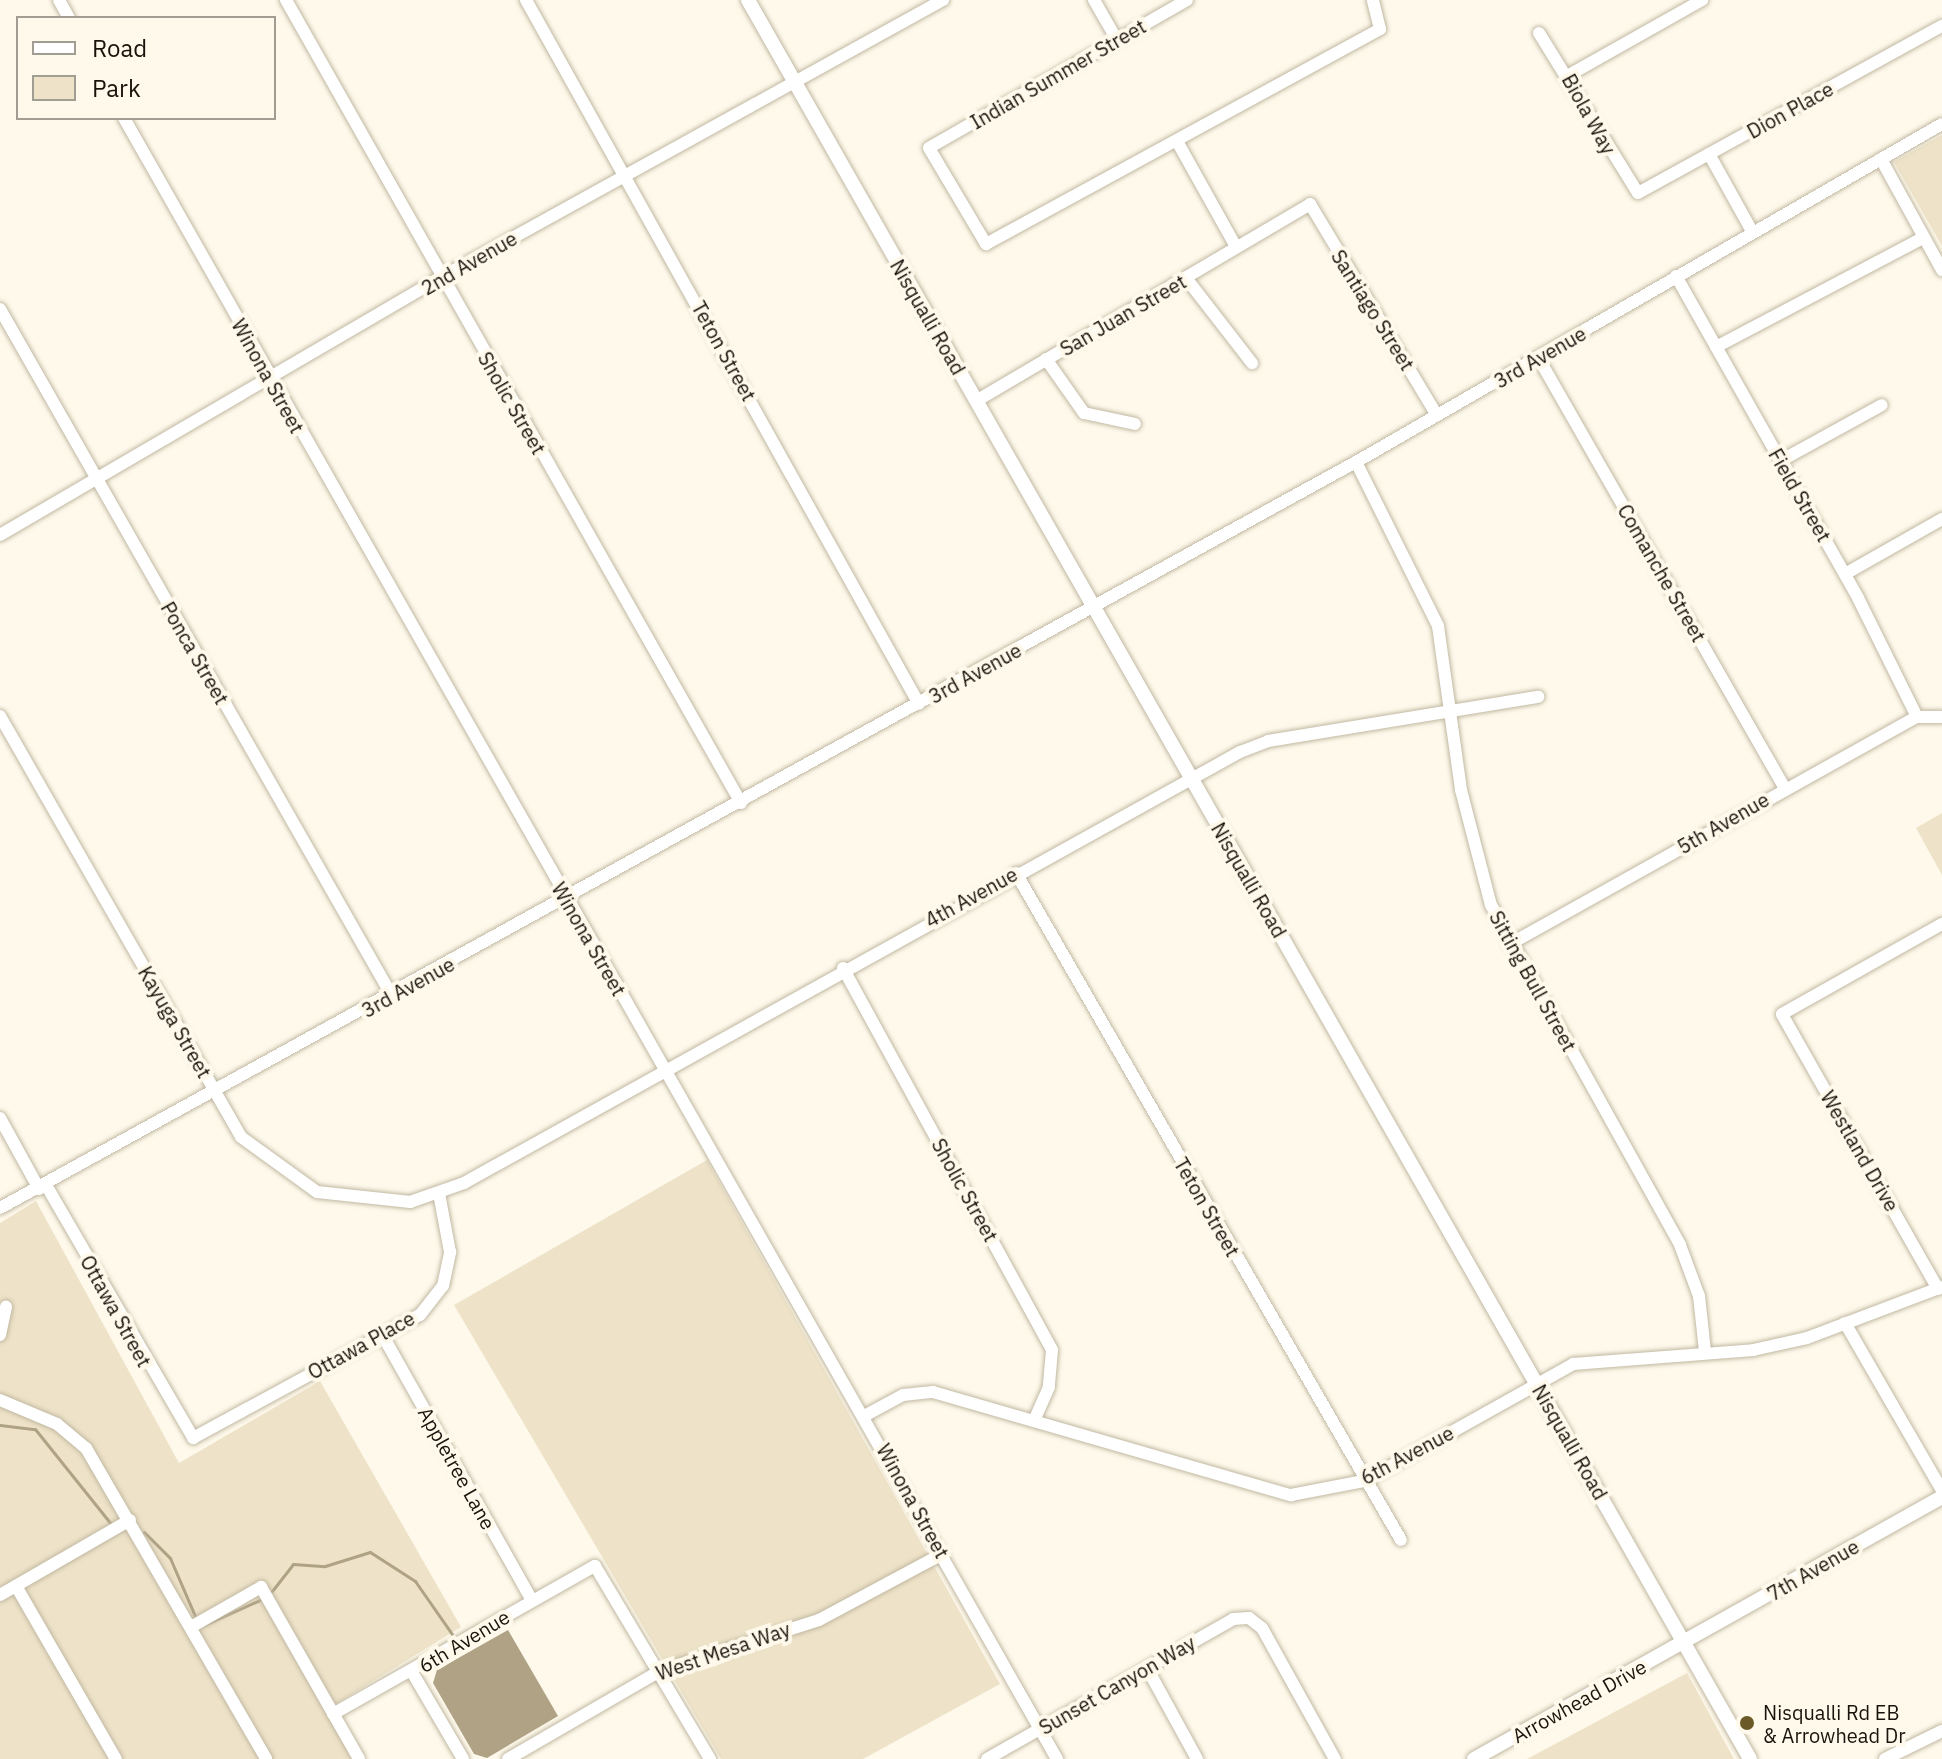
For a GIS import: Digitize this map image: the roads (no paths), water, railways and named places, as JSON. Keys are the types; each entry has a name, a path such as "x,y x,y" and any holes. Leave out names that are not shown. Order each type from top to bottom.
{"main road":[{"name":"Nisqualli Road","path":"748,0 1750,1759"},
{"name":"7th Avenue","path":"1684,1642 1942,1497"},
{"name":"Arrowhead Drive","path":"1474,1759 1684,1642"}],"street":[{"name":"Sholic Street","path":"286,0 440,278 741,803"},
{"name":"Teton Street","path":"526,0 626,174 919,704"},
{"name":"2nd Avenue","path":"0,535 272,383 440,278 943,0"},
{"path":"1094,0 1117,40"},
{"name":"Indian Summer Street","path":"1178,143 986,244 929,148 1187,0"},
{"path":"1235,245 1178,143 1382,22 1373,0"},
{"path":"1569,75 1702,0"},
{"name":"Dion Place","path":"1638,193 1942,26"},
{"name":"Biola Way","path":"1539,33 1569,75 1638,193"},
{"name":"Winona Street","path":"125,120 664,1070 866,1415 1057,1759"},
{"name":"3rd Avenue","path":"0,1208 217,1095 1356,462 1942,124"},
{"path":"1709,154 1753,233"},
{"path":"1881,159 1942,270"},
{"name":"San Juan Street","path":"976,401 1186,278 1235,245 1310,204"},
{"name":"Santiago Street","path":"1310,204 1437,415"},
{"path":"1716,347 1923,238"},
{"name":"Field Street","path":"1676,276 1845,574 1917,717"},
{"path":"1186,278 1252,363"},
{"name":"Ponca Street","path":"0,309 392,996"},
{"path":"1046,359 1084,413 1135,424"},
{"name":"Comanche Street","path":"1539,359 1785,788"},
{"path":"1780,461 1882,405"},
{"name":"Sitting Bull Street","path":"1356,462 1426,590 1451,709 1474,845 1510,944 1680,1245 1699,1296 1705,1351"},
{"path":"1845,574 1942,519"},
{"name":"4th Avenue","path":"439,1193 1016,873 1268,741 1538,697"},
{"name":"Kayuga Street","path":"0,716 217,1095 254,1150 301,1185 380,1202 439,1193"},
{"name":"5th Avenue","path":"1510,944 1917,717 1942,717"},
{"name":"Teton Street","path":"1016,873 1364,1481 1401,1540"},
{"name":"Westland Drive","path":"1940,1288 1782,1014 1942,924"},
{"name":"Sholic Street","path":"843,968 1052,1350 1049,1387 1035,1419"},
{"name":"Ottawa Street","path":"0,1118 186,1437"},
{"name":"Ottawa Place","path":"186,1437 420,1315 443,1286 450,1252 439,1193"},
{"name":"6th Avenue","path":"866,1415 903,1395 933,1392 1035,1419 1245,1488 1291,1495 1364,1481 1573,1364 1705,1351 1753,1350 1845,1323 1940,1288"},
{"path":"0,1335 6,1307"},
{"path":"1845,1323 1942,1490"},
{"name":"Appletree Lane","path":"383,1336 532,1600"},
{"path":"0,1400 57,1424 86,1448 266,1759"},
{"path":"0,1595 130,1520"},
{"name":"West Mesa Way","path":"508,1759 660,1671 819,1620 942,1554"},
{"name":"6th Avenue","path":"333,1714 595,1566 660,1671"},
{"path":"16,1586 116,1759"},
{"path":"191,1627 261,1587 359,1759"},
{"name":"Sunset Canyon Way","path":"987,1759 1233,1619 1249,1618 1262,1628 1335,1759"},
{"path":"1147,1668 1197,1759"},
{"path":"660,1671 710,1759"},
{"path":"412,1672 463,1759"},
{"path":"1885,1759 1942,1731"}],"waterway":[{"path":"0,1425 35,1429 111,1524"},
{"path":"144,1532 170,1558 195,1616"},
{"path":"272,1591 293,1564 325,1566 370,1552 415,1581 452,1634"},
{"path":"204,1625 260,1600"}],"place":[{"name":"Nisqualli Rd EB & Arrowhead Dr","path":"1747,1723"}]}
